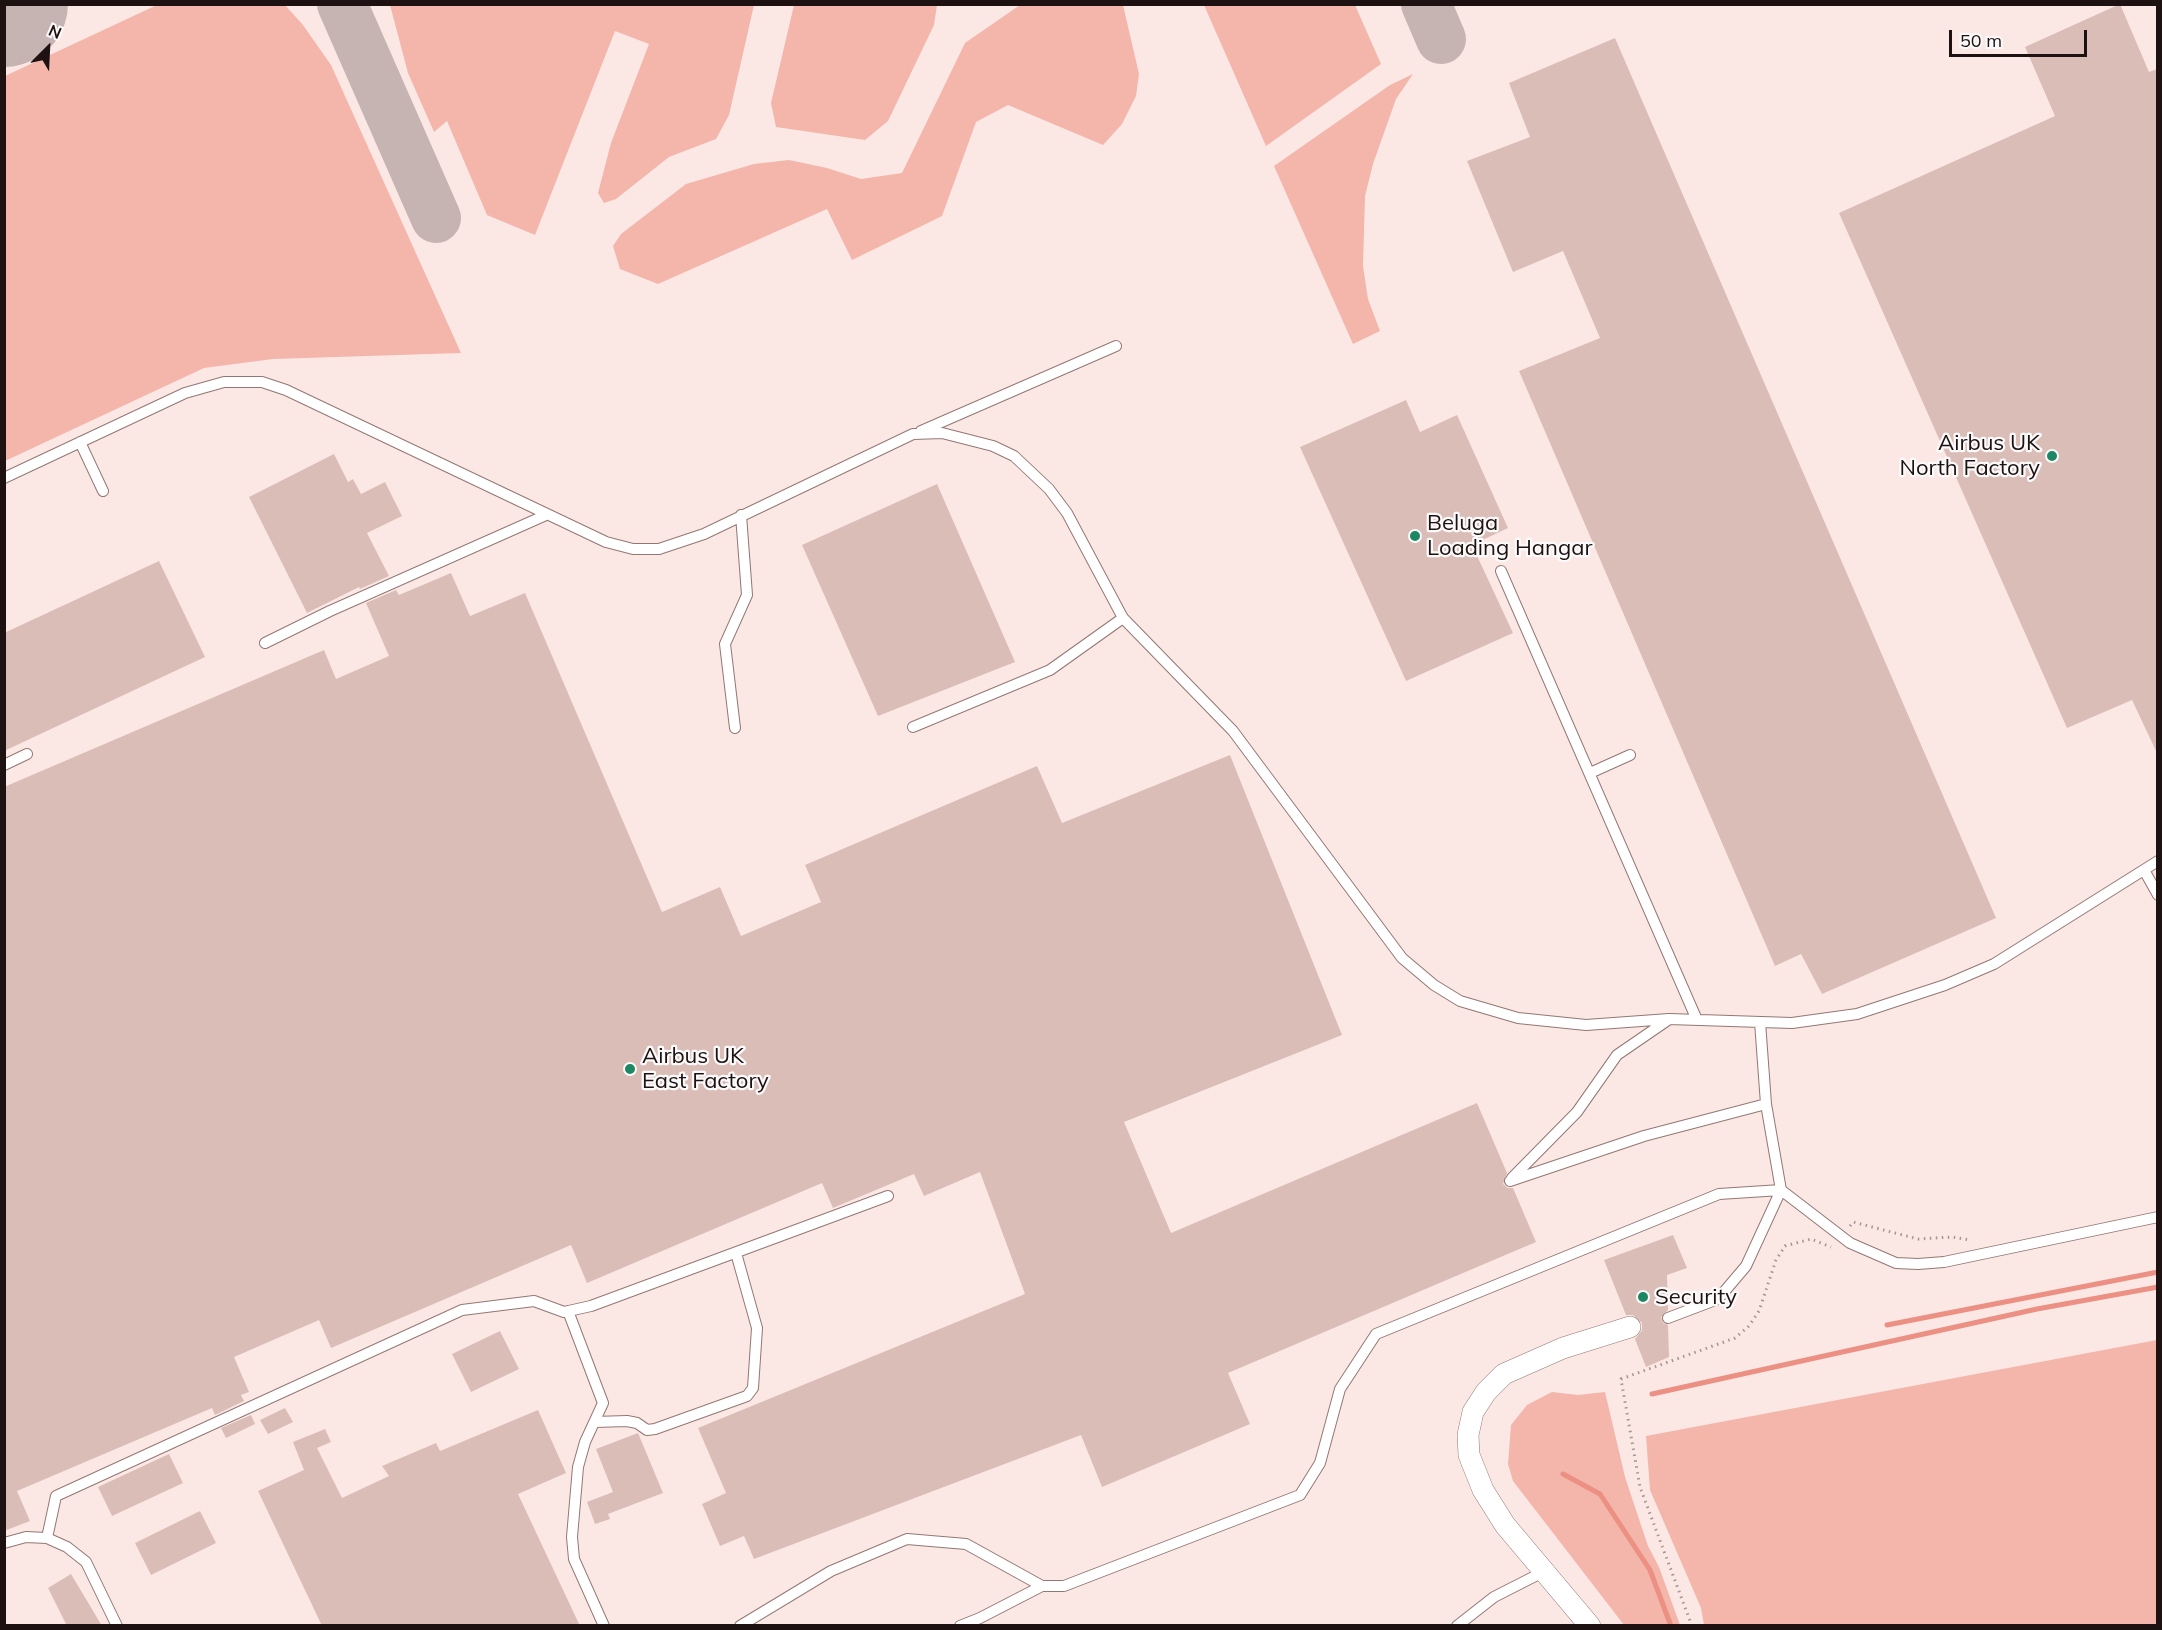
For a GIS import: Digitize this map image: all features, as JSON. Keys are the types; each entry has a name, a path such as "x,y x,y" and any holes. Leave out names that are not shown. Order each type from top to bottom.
{"street":[{"path":"1590,1626 1505,1525 1483,1490 1470,1455 1468,1435 1473,1412 1485,1392 1504,1374 1563,1348 1630,1327"}],"lane":[{"path":"4,478 206,386 244,380 262,382 286,390 606,542 633,549 659,549 682,542 913,434 1116,346"},
{"path":"913,434 942,433 962,436 1014,456 1049,489 1066,513 1124,618 1233,731 1402,958 1434,985 1460,1001 1518,1018 1586,1024 1669,1019 1810,1022 1857,1014 1945,985 1994,964 2157,861"},
{"path":"80,442 103,491"},
{"path":"265,643 330,611 546,515"},
{"path":"735,728 725,644 747,595 741,515"},
{"path":"1501,571 1697,1020"},
{"path":"914,727 1050,669 1124,618"},
{"path":"4,765 27,754"},
{"path":"1590,772 1630,756"},
{"path":"2144,870 2157,895"},
{"path":"1669,1019 1617,1055 1577,1112 1510,1181 1644,1136 1766,1104"},
{"path":"1668,1318 1718,1299 1746,1266 1781,1190 1766,1104 1760,1022"},
{"path":"960,1626 1042,1586 1064,1586 1300,1495 1320,1463 1340,1389 1376,1334 1719,1194 1781,1190 1841,1236 1871,1254 1896,1263 1944,1262 2157,1217"},
{"path":"47,1538 56,1496 462,1310 534,1301 568,1311 591,1306 888,1196"},
{"path":"595,1422 627,1420 638,1423 647,1430 655,1430 747,1396 753,1388 757,1328 736,1252"},
{"path":"568,1311 603,1403 585,1442 578,1467 572,1537 574,1559 604,1626"},
{"path":"4,1543 26,1537 47,1538 68,1547 86,1562 117,1626"},
{"path":"740,1626 831,1570 906,1539 966,1545 1042,1586"},
{"path":"1457,1626 1494,1598 1545,1571"}],"path":[{"path":"1692,1626 1640,1487 1622,1379 1735,1338 1749,1326 1759,1311 1776,1260 1785,1246 1811,1239 1830,1248 1853,1222 1918,1239 1952,1237 1966,1241 1977,1239"}],"shaded area":[{"path":"159,4 285,5 303,25 331,65 461,353 273,359 204,368 5,461 5,76"},
{"path":"390,4 754,5 729,115 716,139 669,157 616,199 604,203 598,193 611,143 649,44 615,31 535,235 487,215 447,121 434,132 408,73"},
{"path":"794,5 937,5 934,25 888,121 865,140 776,127 771,103"},
{"path":"1020,5 1123,5 1139,74 1136,96 1122,124 1103,145 1008,105 976,122 942,216 852,260 827,209 658,284 620,269 613,246 621,234 686,184 754,164 789,160 827,168 861,179 902,173 965,43"},
{"path":"1204,5 1355,5 1381,64 1266,146"},
{"path":"1413,74 1396,99 1373,164 1365,196 1363,266 1368,299 1380,331 1353,344 1274,166 1390,85"},
{"path":"2157,1340 2157,1625 1704,1625 1701,1608 1650,1490 1646,1436"},
{"path":"1552,1392 1578,1395 1605,1392 1625,1477 1648,1546 1659,1567 1680,1625 1624,1625 1513,1481 1508,1464 1511,1425 1527,1405"}],"building":[{"name":"Airbus UK North Factory","path":"2120,4 2149,72 2157,69 2157,753 2132,700 2067,728 1839,213 2055,116 2025,47"},
{"path":"1615,38 1996,918 1822,994 1801,954 1775,966 1519,371 1600,338 1563,251 1513,272 1467,161 1530,137 1509,83"},
{"name":"Beluga Loading Hangar","path":"1406,400 1420,432 1457,415 1508,528 1472,545 1513,633 1406,681 1300,447"},
{"path":"334,454 348,482 353,479 361,494 385,482 402,516 367,533 389,576 360,589 359,587 307,613 249,497"},
{"path":"937,484 1015,662 878,716 802,545"},
{"path":"159,561 205,657 4,751 4,633"},
{"name":"Airbus UK East Factory","path":"451,573 470,616 525,593 662,912 720,887 741,936 821,902 805,865 1037,766 1062,823 1230,755 1342,1035 1124,1122 1171,1233 1477,1103 1507,1173 1503,1184 1508,1188 1513,1188 1536,1242 1228,1373 1250,1424 1102,1487 1081,1435 754,1559 744,1536 720,1546 702,1504 726,1493 698,1428 1025,1294 980,1172 924,1196 914,1174 833,1208 822,1183 587,1283 571,1245 331,1348 319,1320 234,1357 249,1392 241,1395 244,1401 215,1415 212,1408 17,1491 30,1521 4,1531 4,787 324,650 336,679 389,656 366,603 396,590 399,595"},
{"name":"Security","path":"1673,1235 1687,1268 1667,1275 1668,1310 1661,1317 1663,1323 1668,1325 1669,1357 1646,1367 1635,1339 1642,1330 1642,1323 1633,1315 1626,1315 1604,1260"},
{"path":"500,1331 519,1369 471,1392 452,1354"},
{"path":"285,1408 293,1422 268,1434 260,1420"},
{"path":"538,1410 566,1473 518,1494 580,1626 322,1626 258,1491 304,1470 293,1442 325,1429 331,1442 317,1448 342,1498 389,1476 382,1466 436,1443 440,1451"},
{"path":"251,1415 255,1424 226,1438 221,1428"},
{"path":"638,1433 663,1493 608,1514 610,1519 595,1524 587,1502 613,1492 596,1449"},
{"path":"169,1454 183,1483 112,1516 98,1487"},
{"path":"200,1511 216,1543 151,1575 135,1543"},
{"path":"71,1574 102,1626 67,1626 48,1588"}],"waterway":[{"path":"1887,1325 2158,1272"},
{"path":"1652,1394 2037,1309 2158,1287"},
{"path":"1563,1474 1600,1494 1650,1570 1671,1626"}],"taxiway":[{"path":"342,4 436,218"},
{"path":"1426,4 1441,39"}],"place":[{"name":"Airbus UK North Factory","path":"2052,456"},
{"name":"Beluga Loading Hangar","path":"1415,536"},
{"name":"Airbus UK East Factory","path":"630,1069"},
{"name":"Security","path":"1643,1297"}]}
